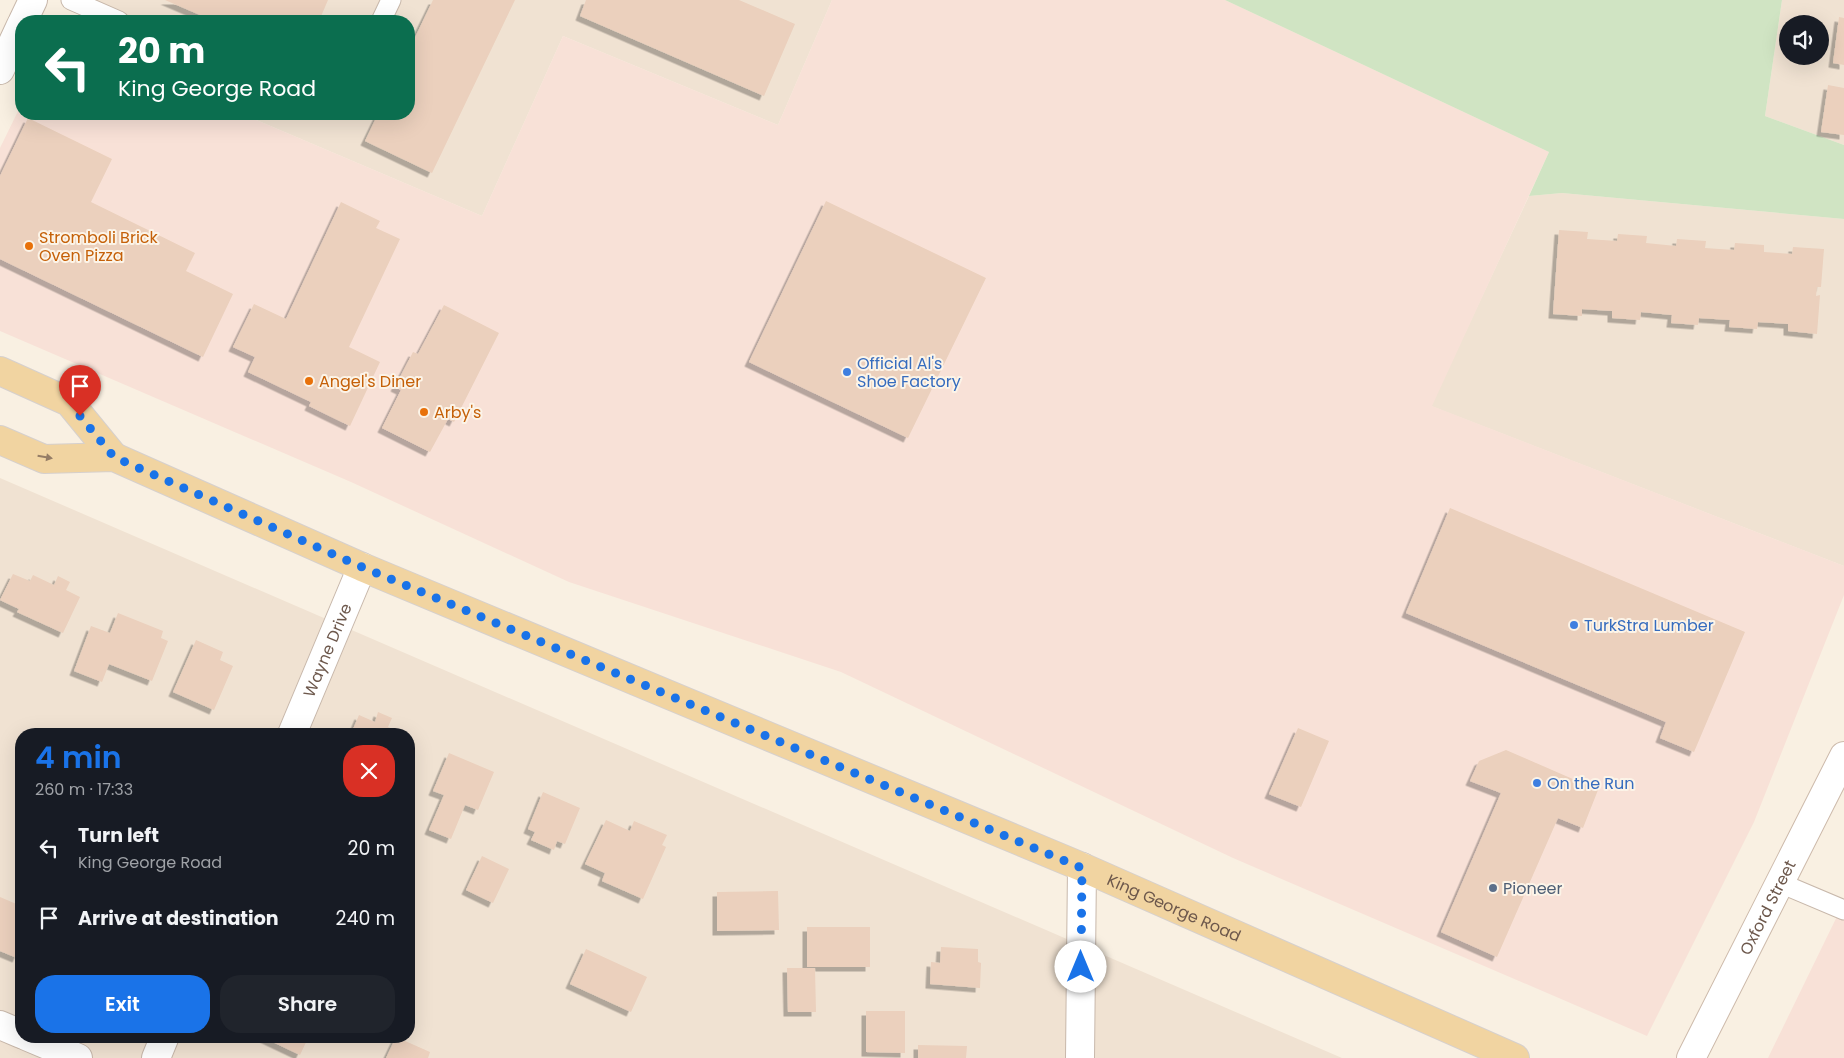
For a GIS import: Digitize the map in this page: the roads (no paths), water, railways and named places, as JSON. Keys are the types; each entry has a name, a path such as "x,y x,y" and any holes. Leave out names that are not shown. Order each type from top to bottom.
{"main road":[{"name":"King George Road","path":"0,371 69,402 114,457"},
{"name":"King George Road","path":"0,440 44,459 114,457 362,567 1082,868 1515,1058"}],"street":[{"path":"26,15 33,0"},
{"path":"0,70 15,38"},
{"name":"Wayne Drive","path":"295,728 362,567"},
{"name":"Oxford Street","path":"1692,1058 1844,756"},
{"path":"1080,1058 1082,868"},
{"path":"0,1025 15,1031"},
{"path":"43,1043 78,1058"},
{"path":"156,1058 163,1043"}],"lane":[{"path":"71,0 105,15"},
{"path":"384,15 391,0"},
{"path":"1780,883 1844,910"}],"place":[{"name":"Stromboli Brick Oven Pizza","path":"29,246"},
{"name":"Official Al's Shoe Factory","path":"847,372"},
{"name":"Angel's Diner","path":"309,381"},
{"name":"Arby's","path":"424,412"},
{"name":"TurkStra Lumber","path":"1574,625"},
{"name":"On the Run","path":"1537,783"},
{"name":"Pioneer","path":"1493,888"}]}
